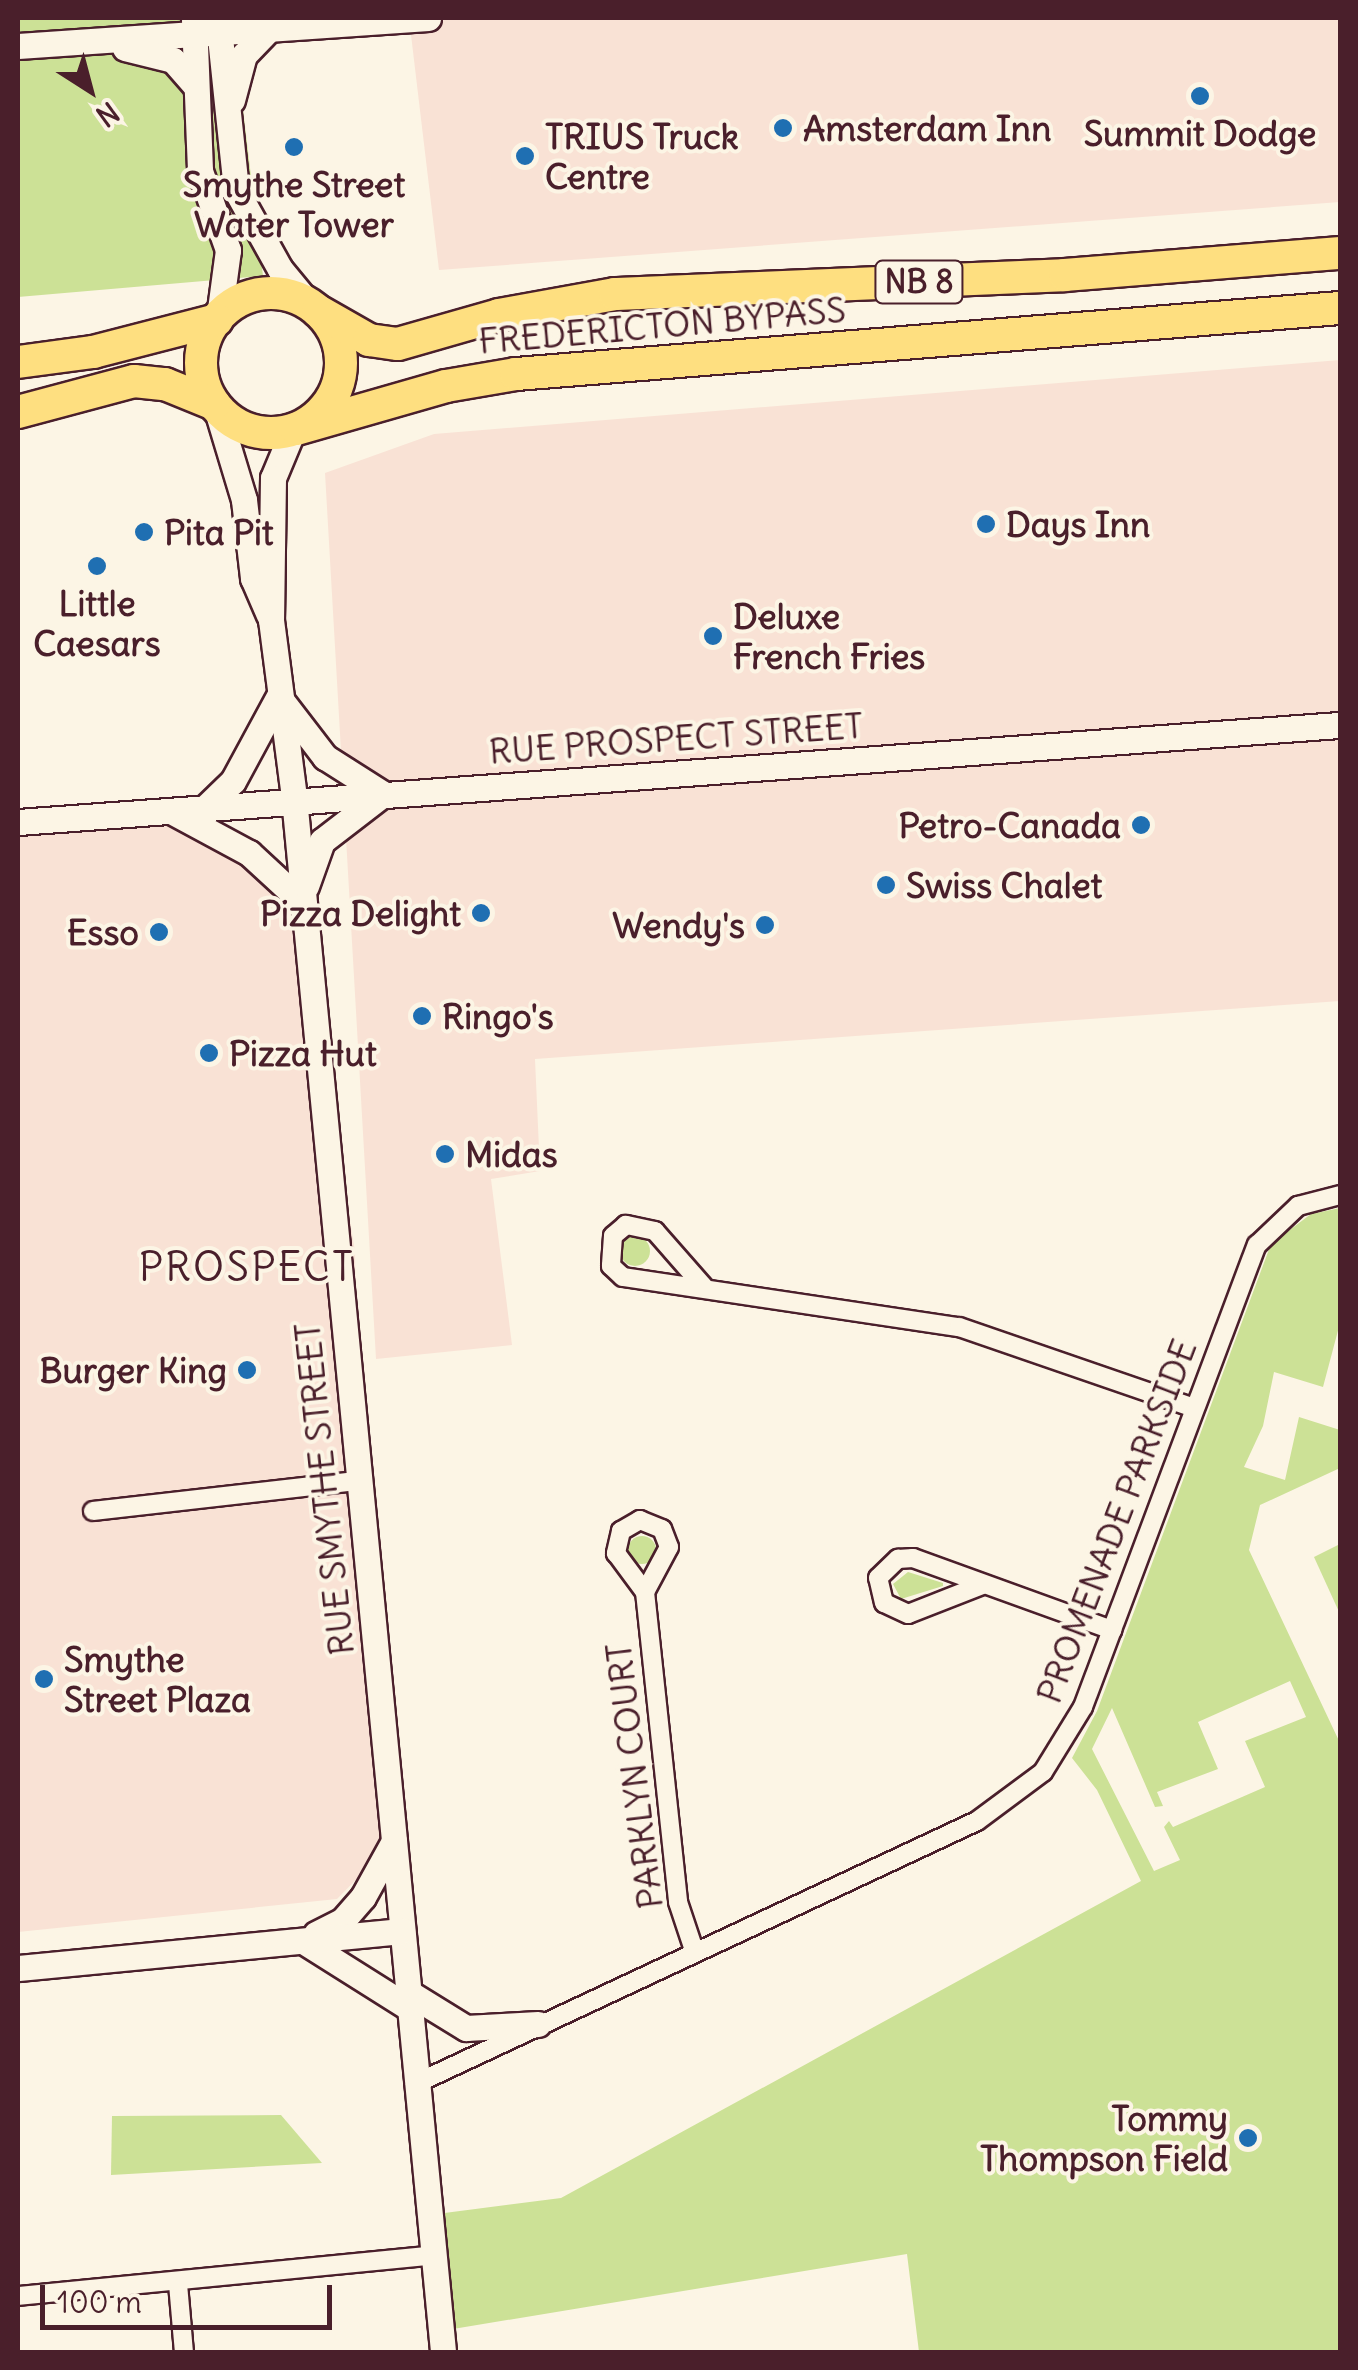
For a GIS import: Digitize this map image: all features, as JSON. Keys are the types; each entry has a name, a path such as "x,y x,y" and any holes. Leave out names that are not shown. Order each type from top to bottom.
{"highway":[{"name":"FREDERICTON BYPASS","path":"314,308 369,340 398,344 554,303 615,294 1065,275 1340,253"},
{"path":"18,362 52,360 218,319 250,297 270,293 314,308 337,339 339,383 329,404 295,429 250,430 215,405 165,384 134,381 18,412"},
{"name":"FREDERICTON BYPASS","path":"295,429 446,386 516,374 1340,308"},
{"path":"215,405 201,362 218,319"}],"main road":[{"path":"18,46 207,26 269,28 428,18"},
{"path":"207,26 196,86 200,171 228,250 218,319"},
{"path":"207,26 236,190 280,269 314,308"},
{"path":"226,130 244,55 269,28"},
{"path":"86,41 173,60 196,86"},
{"name":"RUE SMYTHE STREET","path":"215,405 244,500 253,578 270,620"},
{"name":"RUE SMYTHE STREET","path":"295,429 272,489 270,620 294,798 443,2352"},
{"path":"171,811 249,853 302,901 322,840 383,794 310,743 279,696 233,781 206,807"},
{"name":"RUE PROSPECT STREET","path":"18,822 294,798 1340,725"},
{"path":"303,1941 343,1920 394,1841"},
{"path":"18,1968 402,1931"},
{"path":"303,1941 466,2028 538,2024"}],"street":[{"name":"PROMENADE PARKSIDE","path":"415,2084 1009,1801 1043,1772 1068,1738 1112,1630 1257,1245 1298,1206 1340,1195"},
{"path":"704,1288 655,1231 626,1225 613,1236 611,1266 622,1277 959,1327 1194,1408"},
{"path":"94,1511 358,1482"},
{"path":"982,1585 908,1614 884,1603 878,1578 898,1558 913,1558 1112,1630"},
{"name":"PARKLYN COURT","path":"645,1592 678,1902 694,1950"},
{"path":"18,2296 178,2284 433,2254"},
{"path":"178,2284 184,2352"}],"shaded area":[{"path":"409,18 1340,18 1340,202 439,270"},
{"path":"1340,360 1340,1001 535,1059 540,1171 491,1179 512,1345 376,1359 325,473 434,434"},
{"path":"183,814 253,841 274,860 297,906 355,1251 358,1482 394,1841 337,1899 18,1932 18,822"}],"green space":[{"path":"18,18 232,18 263,276 18,297"},
{"path":"1340,1208 1340,1323 1323,1387 1274,1372 1263,1426 1244,1467 1285,1480 1299,1417 1340,1430 1340,1468 1260,1505 1249,1550 1340,1743 1340,2352 919,2352 907,2254 441,2331 429,2215 561,2198 1141,1881 1097,1790 1072,1758 1097,1711 1271,1244 1311,1214","holes":["1290,1681 1306,1717 1245,1741 1265,1787 1173,1827 1169,1821 1164,1827 1180,1860 1154,1871 1092,1749 1112,1708 1155,1807 1163,1806 1157,1792 1218,1769 1198,1722"]},
{"path":"635,1236 649,1245 650,1251 641,1265 635,1266 621,1257 620,1251 629,1237"},
{"path":"642,1536 652,1540 656,1550 652,1560 642,1564 632,1560 628,1550 632,1540"},
{"path":"1340,1544 1340,1614 1314,1557"},
{"path":"908,1572 943,1586 901,1599 893,1584"},
{"path":"281,2115 322,2163 111,2175 112,2116"}],"place":[{"name":"Summit Dodge","path":"1200,96"},
{"name":"Amsterdam Inn","path":"783,128"},
{"name":"Smythe Street Water Tower","path":"294,147"},
{"name":"TRIUS Truck Centre","path":"525,156"},
{"name":"Days Inn","path":"986,524"},
{"name":"Pita Pit","path":"144,532"},
{"name":"Little Caesars","path":"97,566"},
{"name":"Deluxe French Fries","path":"713,636"},
{"name":"Petro-Canada","path":"1141,825"},
{"name":"Swiss Chalet","path":"886,885"},
{"name":"Pizza Delight","path":"481,913"},
{"name":"Wendy's","path":"765,925"},
{"name":"Esso","path":"159,932"},
{"name":"Ringo's","path":"422,1016"},
{"name":"Pizza Hut","path":"209,1053"},
{"name":"Midas","path":"445,1154"},
{"name":"Burger King","path":"247,1370"},
{"name":"Smythe Street Plaza","path":"44,1679"},
{"name":"Tommy Thompson Field","path":"1248,2138"}],"district":[{"name":"PROSPECT","path":"247,1267"}]}
